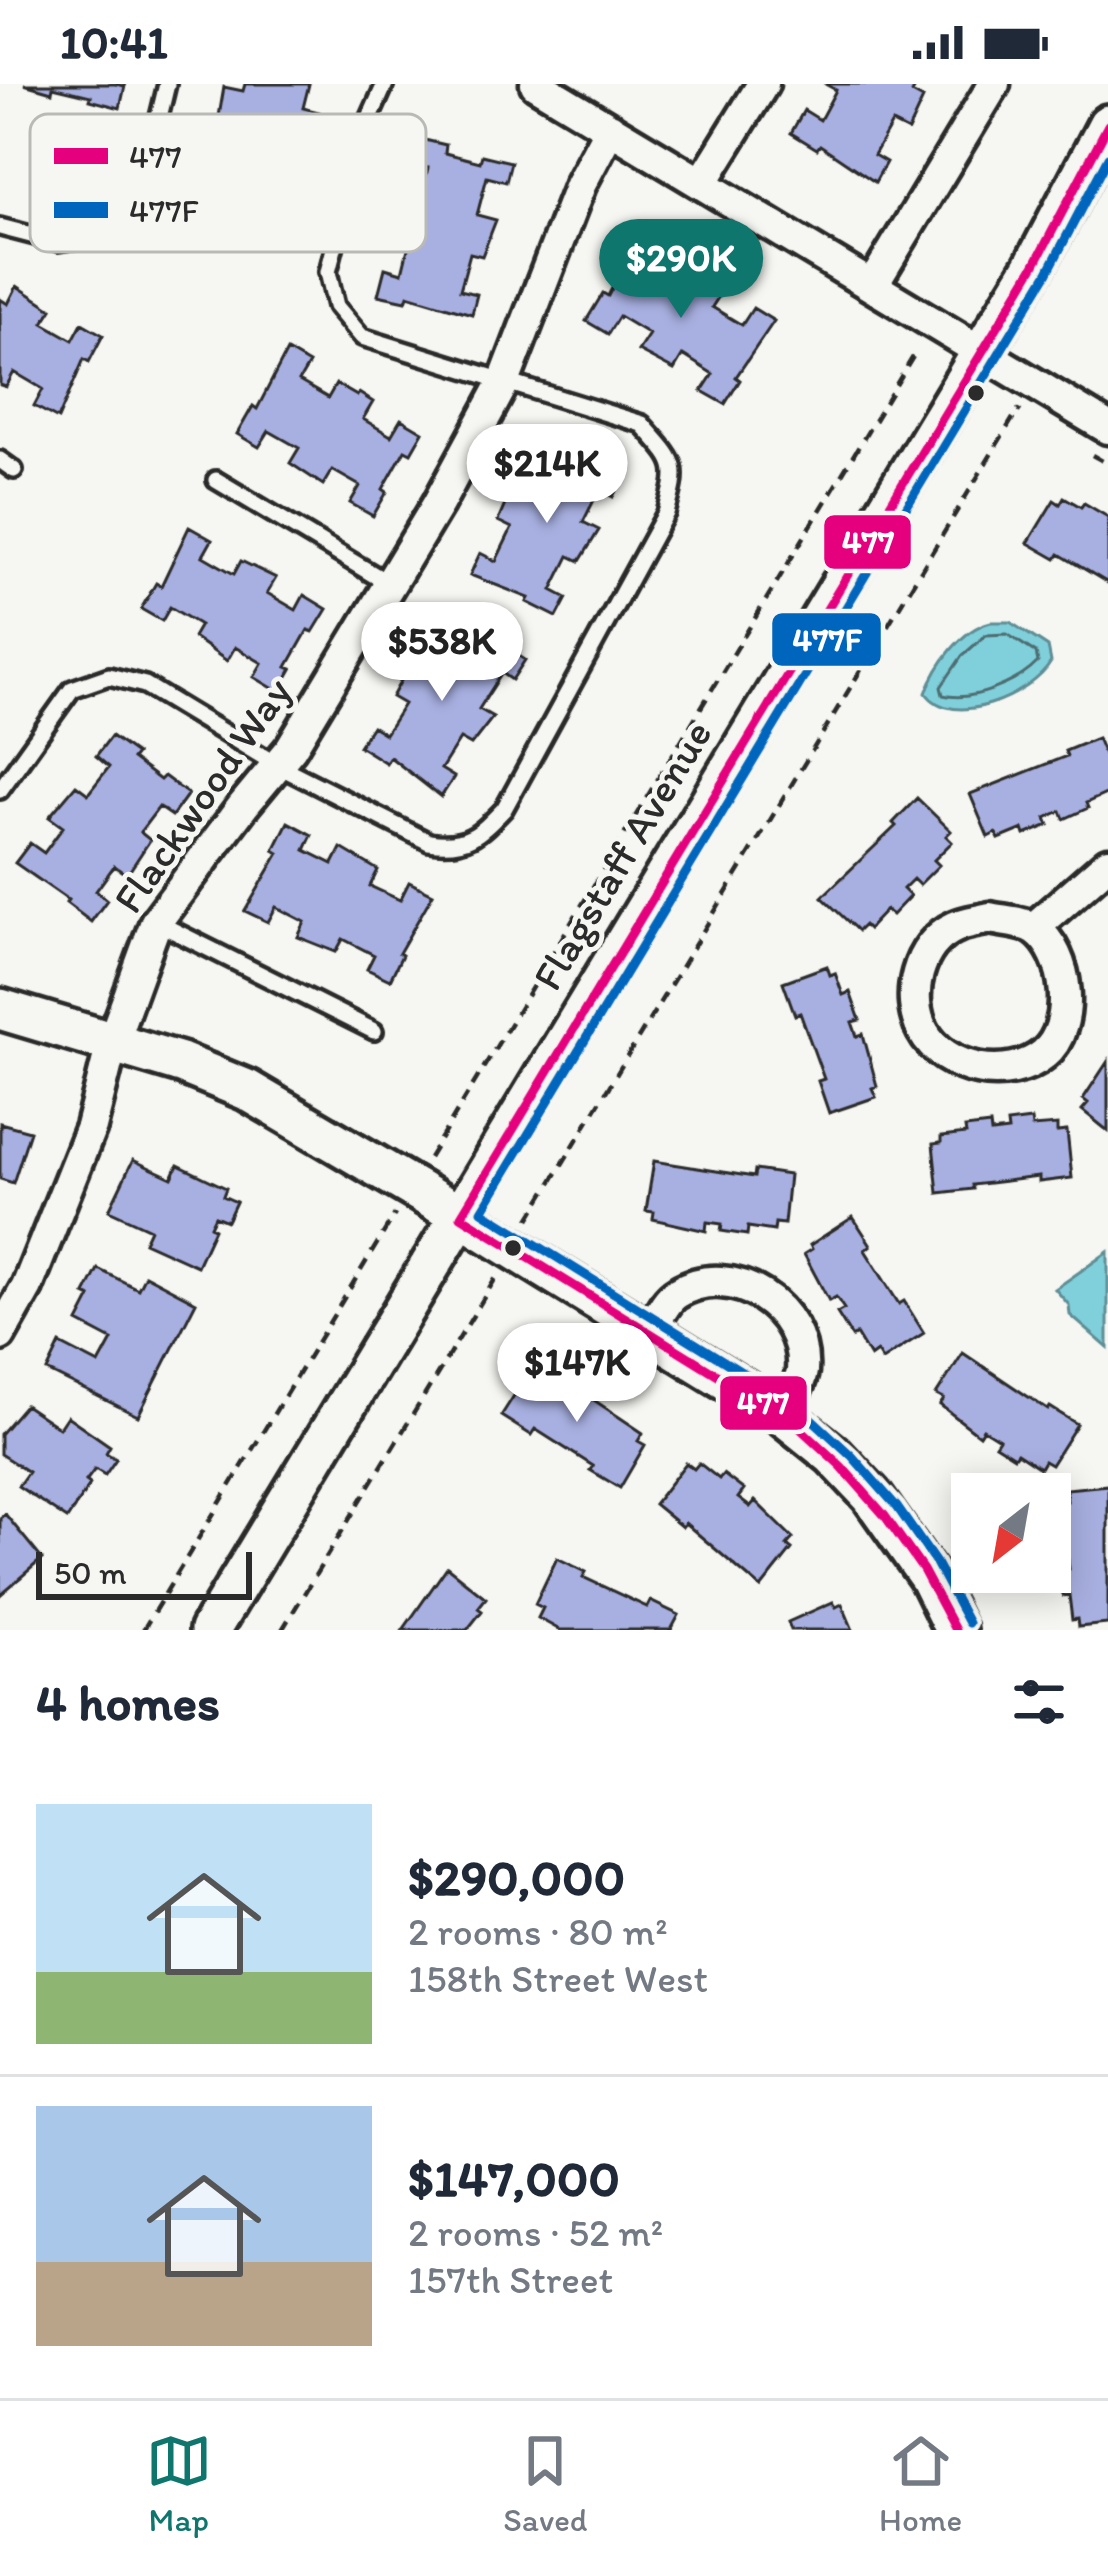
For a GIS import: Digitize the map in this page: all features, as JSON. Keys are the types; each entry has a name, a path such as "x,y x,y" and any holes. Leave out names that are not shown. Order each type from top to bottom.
{"street":[{"path":"536,84 1108,428"},
{"path":"701,183 763,84"},
{"path":"872,286 994,84"},
{"name":"Flagstaff Avenue","path":"210,1630 982,353 1061,220 1108,125"},
{"name":"Flackwood Way","path":"0,1335 27,1287 91,1127 112,1042 157,922 278,765 391,585 504,382 580,185 610,128"},
{"path":"1034,928 1108,862"},
{"path":"991,917 1034,928 1057,954 1064,982 1063,1026 1047,1052 1022,1066 980,1069 952,1063 929,1043 916,1019 913,991 920,966 952,928 991,917"},
{"path":"0,1009 181,1063 247,1090 782,1414 833,1455 871,1495 929,1577 955,1630"},
{"path":"650,1331 674,1294 720,1280 748,1286 776,1305 800,1344 802,1375 782,1414"}],"lane":[{"path":"160,114 167,84"},
{"path":"372,114 385,84"},
{"path":"0,227 30,235"},
{"path":"0,790 72,689 109,676 145,685 278,765 429,842 452,846 479,835 504,809 666,513 677,476 670,457 642,424 362,337 335,306 328,272 333,252"},
{"path":"216,480 391,585"},
{"path":"157,922 374,1031"}],"path":[{"path":"436,1146 917,350"},
{"path":"536,1209 1018,410"},
{"path":"143,1630 387,1228"},
{"path":"282,1630 490,1288"}],"water":[{"path":"991,622 1010,622 1048,647 1051,662 1027,686 991,704 954,708 938,704 926,693 943,661 960,640"},
{"path":"1108,1252 1108,1348 1070,1315 1069,1305 1055,1289"}],"building":[{"path":"24,84 125,86 120,108 90,100 91,96"},
{"path":"245,84 309,84 303,108 319,112 219,114 224,87 243,91"},
{"path":"825,84 917,84 912,93 923,99 908,131 892,123 874,155 886,162 875,182 820,145 817,149 791,133 804,110 820,120 836,90"},
{"path":"426,140 446,145 445,153 480,162 482,155 511,162 506,182 487,177 477,215 496,220 482,256 470,253 460,290 477,294 472,314 408,295 406,301 378,295 385,268 402,273 407,252 426,252"},
{"path":"638,238 659,251 648,268 679,287 690,269 721,293 712,307 742,325 753,308 774,321 736,377 740,380 725,404 702,391 713,374 683,355 674,370 638,351 649,334 619,316 608,334 586,321 603,293 608,296"},
{"path":"17,286 52,309 43,323 73,340 82,323 103,335 89,362 84,359 58,419 34,406 43,389 14,372 6,387 0,385 0,299 8,304"},
{"path":"287,351 309,364 299,381 328,398 336,384 359,393 373,402 363,419 391,436 401,419 423,432 411,453 405,450 373,516 350,503 360,486 332,470 323,485 290,463 299,448 269,431 259,447 237,434 253,406 257,409"},
{"path":"537,433 594,469 597,464 623,476 613,497 599,490 583,522 599,530 580,561 569,556 552,590 567,598 557,617 527,602 529,598 470,575 480,553 496,561 512,528 498,521 512,488 526,495 541,464 526,457"},
{"path":"1064,497 1108,517 1108,583 1059,554 1056,559 1028,543 1054,500 1060,504"},
{"path":"189,527 212,540 203,556 234,574 241,561 276,578 267,593 296,610 304,595 327,609 313,632 308,630 279,692 254,677 262,663 235,647 227,661 193,637 200,625 170,607 162,621 141,609 156,583 161,586"},
{"path":"440,611 494,651 499,643 525,660 512,680 502,673 479,709 493,717 471,745 460,739 441,769 454,777 441,797 390,757 386,763 359,746 372,726 385,734 404,704 392,697 411,662 423,670 442,641 427,631"},
{"path":"111,736 136,754 132,759 188,794 172,816 159,807 140,832 150,840 127,875 114,866 96,891 107,900 91,922 15,863 30,843 44,853 63,827 49,817 76,785 88,794 109,767 96,756"},
{"path":"1097,738 1108,764 1108,793 1064,819 1061,811 1046,818 1049,825 1025,835 1023,829 999,839 996,833 988,837 970,794 1067,756 1065,751"},
{"path":"917,798 951,831 946,836 952,842 934,860 939,865 919,885 913,879 903,889 910,896 892,915 886,910 868,929 864,925 858,931 822,897 896,826 893,823"},
{"path":"288,822 312,835 305,850 333,864 341,848 378,870 370,886 400,900 409,882 433,894 399,953 390,980 367,969 374,955 343,939 336,952 298,937 305,922 276,907 268,922 245,911 279,853 274,850"},
{"path":"827,966 830,975 835,973 843,995 850,992 860,1020 852,1022 857,1036 863,1034 877,1086 872,1088 876,1097 829,1113 818,1081 824,1079 783,982"},
{"path":"1108,1061 1108,1131 1082,1110 1088,1103 1083,1099"},
{"path":"1031,1120 1032,1127 1057,1125 1057,1132 1067,1131 1072,1178 1039,1182 1039,1177 938,1193 933,1144 941,1143 941,1137 990,1125 991,1133 1008,1131 1007,1123"},
{"path":"0,1123 30,1131 13,1183 0,1179"},
{"path":"133,1160 172,1178 178,1165 226,1188 223,1196 236,1202 227,1221 215,1216 197,1266 144,1242 150,1229 109,1210"},
{"path":"654,1161 754,1177 755,1170 789,1175 784,1224 775,1223 774,1231 748,1227 747,1235 721,1231 722,1224 707,1222 706,1231 653,1219 654,1212 646,1211"},
{"path":"853,1217 871,1245 865,1250 924,1333 882,1360 877,1352 870,1357 856,1334 852,1337 837,1313 844,1309 836,1297 829,1301 804,1254"},
{"path":"98,1269 138,1289 145,1275 196,1302 138,1416 47,1371 60,1344 99,1364 112,1340 78,1322"},
{"path":"963,1353 1077,1424 1051,1465 1044,1461 1040,1468 1017,1453 1014,1457 995,1445 999,1439 983,1429 979,1435 940,1405 944,1399 936,1395"},
{"path":"540,1371 561,1385 564,1380 643,1433 638,1441 645,1445 620,1488 535,1429 531,1435 501,1416 529,1372 536,1376"},
{"path":"25,1405 59,1428 67,1416 110,1446 106,1453 116,1459 105,1475 95,1469 67,1519 18,1486 28,1472 0,1454 0,1434"},
{"path":"686,1463 694,1469 699,1463 719,1479 723,1474 744,1490 738,1498 750,1507 755,1501 793,1538 787,1545 792,1549 761,1588 685,1523 682,1527 654,1504"},
{"path":"1108,1485 1108,1624 1078,1627 1077,1619 1072,1620 1069,1595 1063,1596 1071,1593 1071,1489"},
{"path":"5,1514 42,1559 0,1595 0,1518"},
{"path":"557,1558 586,1572 583,1577 647,1607 650,1601 679,1615 671,1630 560,1630 538,1618 543,1608 535,1604"},
{"path":"447,1567 486,1598 478,1608 482,1611 467,1630 403,1630"},
{"path":"833,1602 836,1607 842,1604 853,1630 791,1630 788,1622"}],"transit line":[{"name":"477","path":"955,1630 923,1570 885,1516 791,1420 461,1216 1034,266 1108,125"},
{"name":"477F","path":"968,1623 936,1563 897,1507 801,1409 482,1211 1047,274 1108,157"}]}
